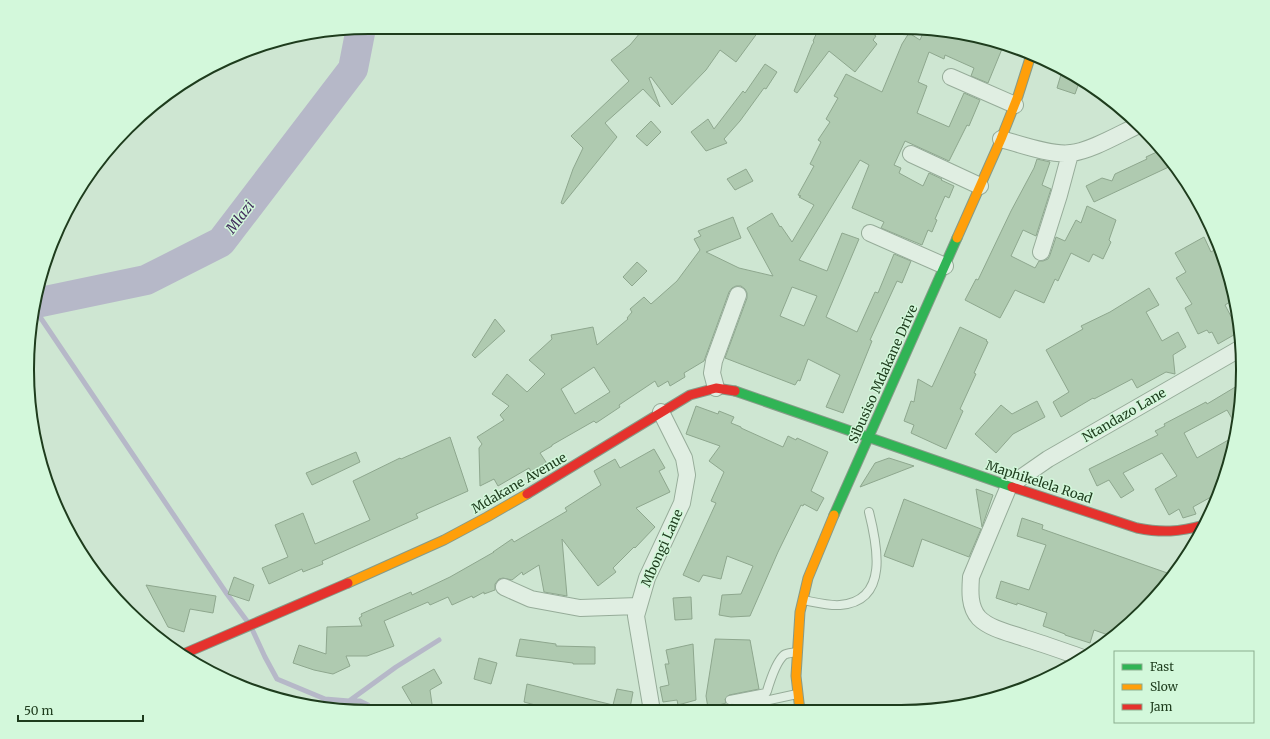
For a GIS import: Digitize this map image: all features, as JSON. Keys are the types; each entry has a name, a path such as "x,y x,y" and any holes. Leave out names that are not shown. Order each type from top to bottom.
{"street":[{"name":"Sibusiso Mdakane Drive","path":"799,705 796,676 797,652 800,612 808,578 824,538 1001,139 1015,106 1030,60"},
{"path":"951,77 1015,106"},
{"path":"1001,139 1027,147 1062,154 1070,154 1083,151 1134,128"},
{"path":"911,154 980,186"},
{"path":"1041,252 1062,188 1070,154"},
{"path":"870,233 945,266"},
{"path":"716,388 712,373 714,361 738,295"},
{"name":"Ntandazo Lane","path":"1009,486 1048,459 1235,351"},
{"name":"Mdakane Avenue","path":"189,652 444,540 487,518 690,395 716,388 728,389 869,438"},
{"name":"Mbongi Lane","path":"651,705 636,616 646,578 682,503 687,475 684,458 661,412"},
{"name":"Maphikelela Road","path":"869,438 1136,528 1155,532 1171,533 1196,528"},
{"path":"1009,486 971,577 970,594 973,608 979,618 1000,630 1075,655"},
{"path":"504,587 531,599 580,608 638,606"}],"lane":[{"path":"802,600 839,606 851,603 861,598 873,585 875,578 876,558 875,537 869,512"},
{"path":"797,652 787,654 782,657 771,677 766,692 731,704 798,693"}],"building":[{"path":"639,34 757,34 736,62 720,50 706,70 672,105 651,77 649,78 660,107 643,89 605,123 617,137 563,204 561,203 573,169 583,148 571,136 629,81 611,60 630,45"},
{"path":"816,34 873,34 876,36 873,40 877,44 855,72 829,51 797,93 794,91 814,42 813,41"},
{"path":"908,34 911,35 920,40 922,35 944,37 966,40 1002,50 988,83 971,76 974,68 945,55 944,59 929,52 918,82 927,86 917,113 949,127 964,93 980,100 969,126 967,125 949,161 905,141 894,165 901,168 899,173 923,186 929,173 954,186 949,198 945,196 935,219 937,220 932,232 928,230 922,245 881,228 884,222 852,208 869,165 860,160 799,260 827,271 842,233 859,239 826,317 857,332 875,292 878,293 894,254 911,261 902,283 897,281 870,340 872,341 843,413 826,407 840,375 808,359 800,381 798,380 795,385 725,358 747,298 745,289 741,286 736,286 729,292 704,361 684,373 685,377 670,386 668,381 658,387 655,381 619,405 620,407 596,423 594,421 552,445 540,453 548,465 532,473 529,468 498,486 494,479 480,486 479,448 482,444 477,437 504,420 500,415 509,406 492,394 507,374 527,392 545,374 529,360 552,339 551,335 593,327 597,345 628,319 627,318 632,312 630,309 644,297 651,304 677,281 700,250 694,239 701,236 698,231 733,217 741,238 706,252 739,268 773,276 747,228 772,213 780,227 781,226 792,242 814,205 798,195 814,166 810,164 821,142 818,140 830,122 826,119 838,98 834,96 846,74 882,92 902,44","holes":["792,287 817,296 804,326 780,316","594,367 610,392 575,414 561,389"]},
{"path":"765,64 777,72 766,89 764,88 740,121 724,139 727,143 706,151 691,132 708,119 714,129 743,91 745,93"},
{"path":"1061,75 1078,85 1075,94 1057,88"},
{"path":"651,121 661,132 647,146 636,136"},
{"path":"1156,152 1168,167 1094,202 1086,186 1102,178 1112,181 1115,174 1147,159 1146,157"},
{"path":"1037,159 1050,162 1042,185 1051,189 1036,236 1023,230 1011,256 1035,268 1039,261 1048,259 1056,237 1065,241 1076,220 1081,223 1087,206 1116,220 1109,240 1111,242 1103,259 1093,254 1089,262 1071,253 1058,281 1055,279 1044,303 1015,290 1000,318 965,300 976,279 978,280 1011,211 1034,168"},
{"path":"746,169 753,181 735,190 727,179"},
{"path":"1204,237 1211,252 1214,250 1225,283 1230,302 1225,305 1232,318 1234,335 1218,344 1212,332 1209,333 1207,330 1198,334 1185,308 1192,304 1176,278 1186,272 1175,253"},
{"path":"637,262 647,271 632,286 623,277"},
{"path":"1149,288 1159,305 1146,312 1162,341 1178,332 1186,347 1173,355 1175,374 1166,372 1137,388 1132,379 1094,399 1093,398 1061,417 1053,402 1069,392 1046,350 1083,329 1081,326 1110,312"},
{"path":"495,319 505,331 475,358 472,355"},
{"path":"960,327 987,340 986,341 988,342 974,373 976,374 960,409 963,411 946,449 911,433 914,425 904,421 911,401 914,402 918,379 932,387"},
{"path":"1235,387 1232,419 1227,410 1184,433 1197,458 1229,440 1225,456 1210,497 1193,507 1196,514 1183,518 1179,509 1169,515 1155,489 1177,476 1162,453 1123,473 1134,490 1121,498 1109,480 1097,486 1089,469 1158,435 1155,431 1165,426 1164,424 1206,402 1207,404"},
{"path":"1037,401 1045,417 1013,434 996,453 975,434 1001,405 1012,414"},
{"path":"696,406 718,414 719,411 734,417 731,423 783,447 788,436 796,440 797,438 828,452 811,491 824,498 817,511 804,504 803,506 801,505 778,552 750,616 731,617 719,615 722,595 741,594 753,566 727,556 721,579 703,575 699,582 683,575 716,503 711,501 724,472 709,461 720,446 686,434"},
{"path":"450,437 468,491 416,514 418,518 322,561 323,564 303,572 302,569 269,584 262,568 288,557 275,525 303,513 315,544 370,520 353,481 400,458 401,459"},
{"path":"654,449 665,468 659,471 670,492 636,508 655,527 613,568 616,572 598,586 562,539 567,596 544,592 539,565 523,575 522,572 512,580 503,578 499,579 495,584 495,590 484,594 484,592 473,598 472,596 452,605 448,597 430,605 428,602 384,621 394,646 367,656 346,656 350,666 333,674 293,663 299,645 326,654 327,627 362,626 359,618 362,616 361,614 411,592 412,595 450,577 494,552 512,539 514,542 567,511 565,508 601,485 594,471 615,459 620,468"},
{"path":"356,452 360,462 312,485 306,473"},
{"path":"889,458 914,466 860,487 875,463"},
{"path":"976,489 993,495 982,527"},
{"path":"904,499 981,529 969,557 922,539 913,567 884,556"},
{"path":"1022,518 1043,525 1042,529 1168,573 1138,607 1107,635 1094,630 1090,643 1043,626 1047,613 996,598 1001,581 1029,590 1046,545 1017,536"},
{"path":"234,577 254,585 249,601 228,594"},
{"path":"146,585 216,596 213,613 190,609 184,632 168,627"},
{"path":"691,597 692,619 675,620 673,598"},
{"path":"520,639 556,644 556,646 595,647 595,664 573,664 516,656"},
{"path":"715,639 750,640 759,689 729,695 725,699 726,703 719,705 708,705 706,696"},
{"path":"693,644 696,700 678,705 677,700 663,702 660,687 669,685 665,664 669,664 666,650"},
{"path":"479,658 497,663 491,684 474,679"},
{"path":"434,669 442,683 430,690 432,705 412,705 402,687"},
{"path":"527,684 613,705 535,705 524,702"},
{"path":"617,689 633,692 631,705 613,705"}],"waterway":[{"name":"Mlazi","path":"40,302 146,280 221,242 353,69 360,34"},
{"path":"39,315 227,594 247,621"},
{"path":"252,629 277,679 325,699 360,701 368,705"},
{"path":"349,701 396,667 439,640"}],"traffic: fast":[{"path":"834,515 957,238"},
{"path":"735,391 1012,487"}],"traffic: slow":[{"path":"957,238 1001,139 1018,96 1029,60"},
{"path":"348,583 444,540 527,494"},
{"path":"799,705 796,676 800,612 808,578 834,515"}],"traffic: jam":[{"path":"527,494 690,395 716,388 735,391"},
{"path":"1012,487 1137,528 1154,531 1170,531 1196,527"},
{"path":"189,652 348,583"}]}
